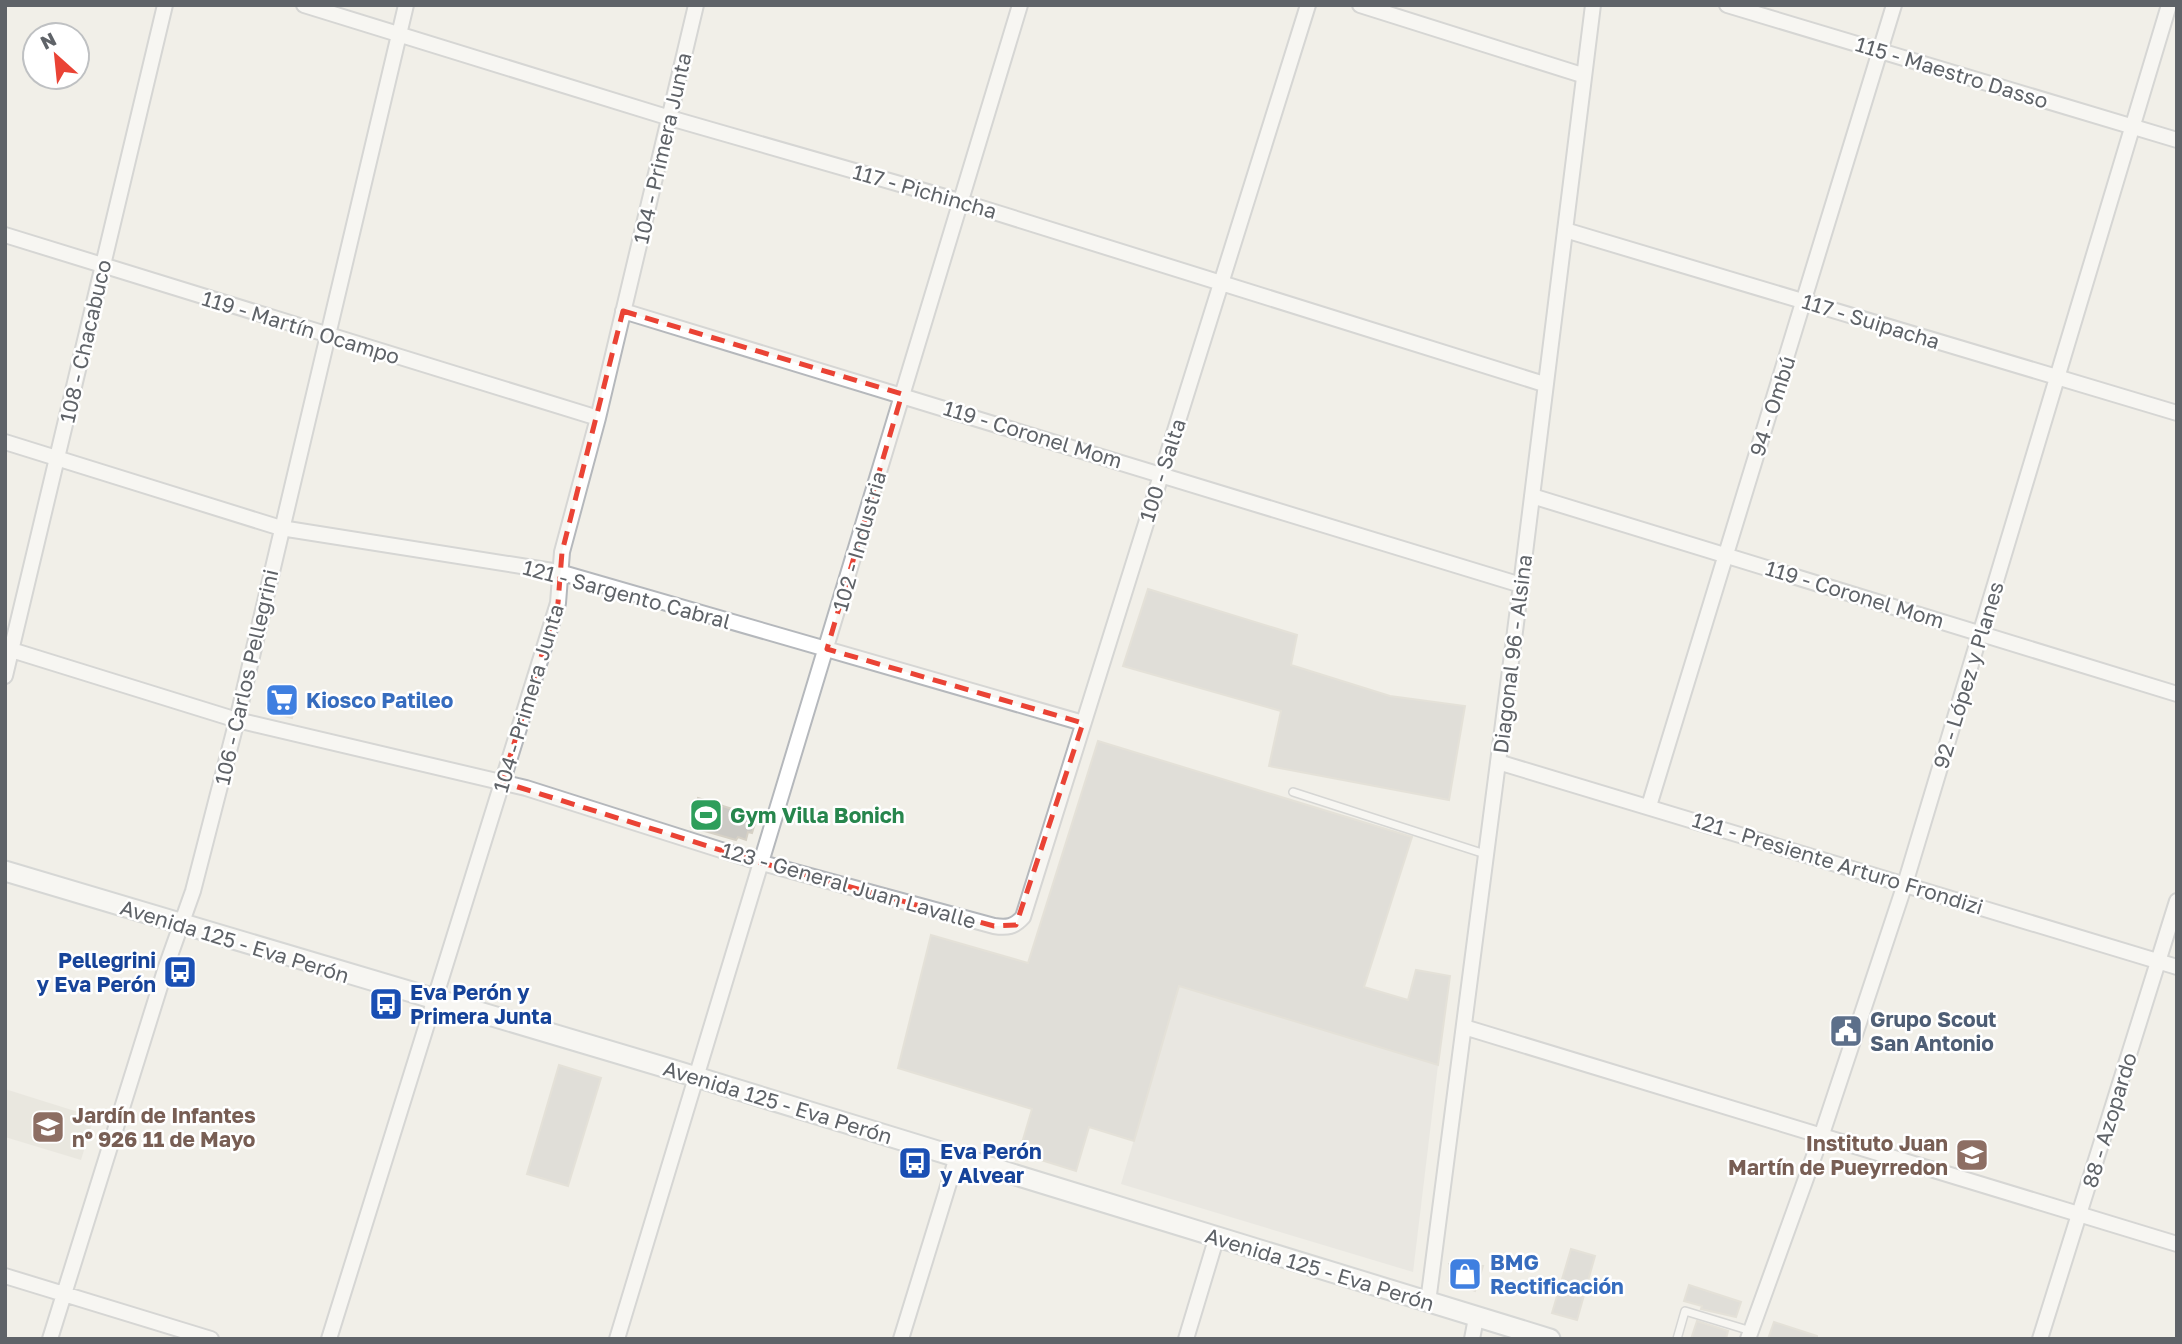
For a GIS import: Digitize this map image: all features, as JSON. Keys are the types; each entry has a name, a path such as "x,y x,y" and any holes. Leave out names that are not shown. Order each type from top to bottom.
{"main road":[{"name":"Avenida 125 - Eva Perón","path":"5,871 699,1077 1550,1339"}],"street":[{"name":"108 - Chacabuco","path":"5,676 9,648 59,459 102,265 165,5"},
{"name":"117 - Pichincha","path":"304,5 670,118 959,201 1544,384"},
{"name":"106 - Carlos Pellegrini","path":"50,1339 193,891 237,720 406,5"},
{"name":"104 - Primera Junta","path":"329,1339 558,603 559,572 696,5"},
{"name":"102 - Industria","path":"617,1339 699,1077 959,201 1020,5"},
{"name":"100 - Salta","path":"1007,928 1023,917 1308,5"},
{"path":"1360,5 1582,75"},
{"name":"Diagonal 96 - Alsina","path":"1428,1302 1593,5"},
{"name":"115 - Maestro Dasso","path":"1727,5 2177,140"},
{"name":"94 - Ombú","path":"1648,806 1894,5"},
{"name":"92 - López y Planes","path":"1750,1335 1822,1134 1905,884 2169,5"},
{"name":"117 - Suipacha","path":"1565,230 2177,413"},
{"name":"119 - Martín Ocampo","path":"5,235 598,418"},
{"name":"119 - Coronel Mom","path":"624,311 1521,585"},
{"name":"121 - Sargento Cabral","path":"5,442 281,528 559,572 1083,723"},
{"name":"119 - Coronel Mom","path":"1532,496 2177,694"},
{"name":"123 - General Juan Lavalle","path":"9,648 237,720 502,782 762,863 1007,928"},
{"name":"121 - Presiente Arturo Frondizi","path":"1498,762 2177,967"},
{"name":"88 - Azopardo","path":"2040,1339 2177,901"},
{"path":"1464,1027 2177,1244"},
{"path":"901,1339 957,1157"},
{"path":"1186,1339 1217,1236"},
{"path":"5,1276 211,1339"},
{"path":"1472,1339 1476,1318"}],"lane":[{"path":"1293,792 1485,854"},
{"path":"1677,1339 1685,1311 1750,1335"}],"highlighted area":[{"path":"623,311 902,394 827,649 1083,723 1016,925 994,926 762,863 502,782 558,603 562,552"}],"shaded area":[{"path":"1179,986 1438,1065 1413,1272 1121,1184"},
{"name":"Jardín de Infantes nº 926 11 de Mayo","path":"5,1089 94,1117 81,1160 5,1137"}],"building":[{"path":"1148,589 1297,635 1291,665 1390,696 1465,706 1449,800 1269,766 1281,711 1123,666"},
{"name":"Kiosco Patileo","path":"270,689 297,696 292,718 269,712 266,705"},
{"path":"1098,741 1412,837 1364,987 1408,1000 1416,970 1450,976 1438,1065 1179,986 1134,1141 1089,1127 1076,1171 1019,1153 1032,1109 898,1068 931,935 1028,963"},
{"path":"698,798 757,817 752,833 748,832 746,840 738,837 736,840 691,827"},
{"path":"559,1065 601,1078 568,1186 527,1174"},
{"path":"1571,1249 1595,1256 1577,1320 1552,1313"},
{"name":"BMG Rectificación","path":"1449,1264 1483,1266 1475,1291 1449,1281"},
{"path":"1689,1285 1741,1302 1736,1317 1701,1309 1702,1306 1684,1301"},
{"path":"1697,1321 1728,1331 1726,1339 1691,1339"},
{"path":"1774,1322 1817,1336 1817,1339 1768,1339"}],"place":[{"name":"Kiosco Patileo","path":"282,700"},
{"name":"Gym Villa Bonich","path":"706,815"},
{"name":"Pellegrini y Eva Perón","path":"180,972"},
{"name":"Eva Perón y Primera Junta","path":"386,1004"},
{"name":"Grupo Scout San Antonio","path":"1846,1031"},
{"name":"Jardín de Infantes nº 926 11 de Mayo","path":"48,1127"},
{"name":"Instituto Juan Martín de Pueyrredon","path":"1972,1155"},
{"name":"Eva Perón y Alvear","path":"915,1163"},
{"name":"BMG Rectificación","path":"1465,1274"}]}
